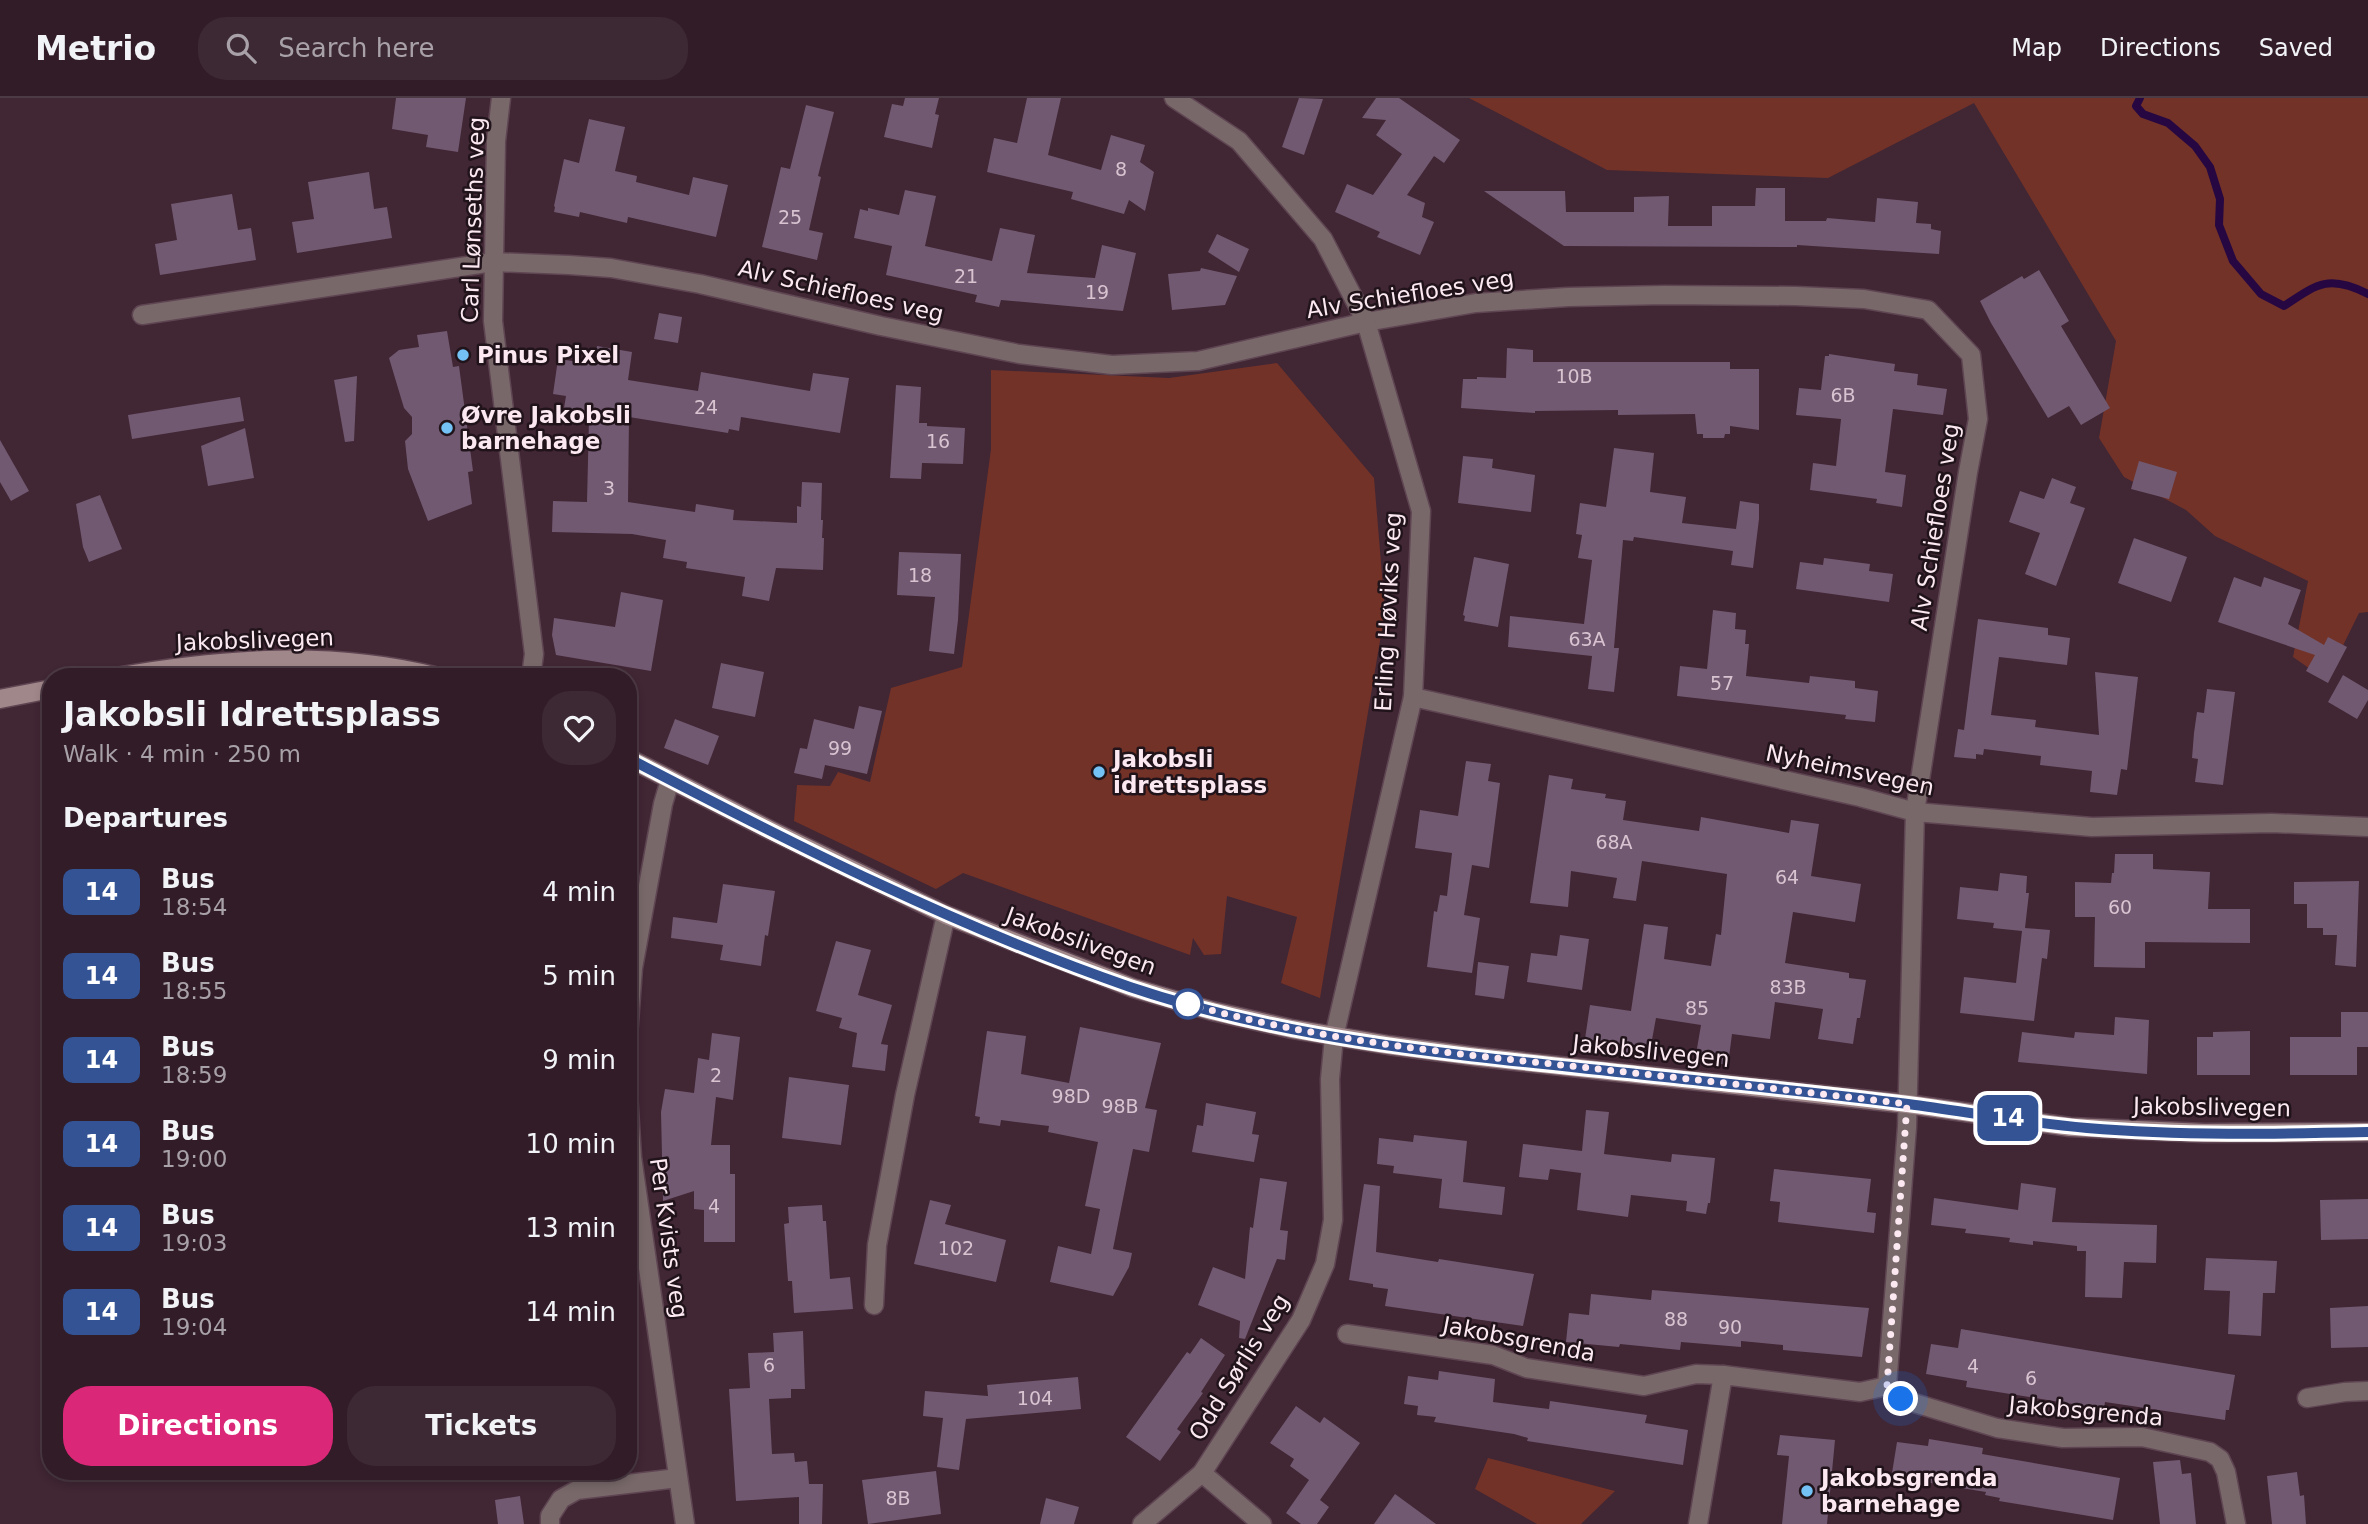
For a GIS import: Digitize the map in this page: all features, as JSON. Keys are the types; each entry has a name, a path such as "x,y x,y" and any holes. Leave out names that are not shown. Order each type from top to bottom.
{"street":[{"name":"Carl Lønseths veg","path":"501,98 496,141 493,321 534,654 532,668"},
{"name":"Erling Høviks veg","path":"1174,98 1239,141 1323,239 1366,323 1421,511 1413,697 1334,1037"},
{"name":"Alv Schiefloes veg","path":"142,315 493,262 611,268 700,284 881,326 1019,354 1112,365 1198,361 1366,323 1476,303 1568,297 1796,296 1864,299 1928,310 1971,355 1978,419 1915,812 1907,1104"},
{"name":"Jakobslivegen","path":"164,668 300,659 392,668"},
{"path":"0,699 42,691"},
{"name":"Nyheimsvegen","path":"1413,697 1860,797 1915,812 2092,827 2272,823 2368,827"},
{"name":"Jakobslivegen","path":"637,763 946,915 1132,988 1212,1010 1334,1037 1479,1057 1907,1104 2092,1129 2232,1134 2368,1132"},
{"name":"Per Kvists veg","path":"637,946 663,804 670,780"},
{"path":"874,1305 877,1245 905,1095 946,915"},
{"name":"Odd Sørlis veg","path":"1142,1524 1202,1473 1301,1320 1325,1264 1333,1220 1330,1079 1334,1037"},
{"path":"1887,1386 1907,1104"},
{"name":"Per Kvists veg","path":"637,1192 685,1524"},
{"name":"Jakobsgrenda","path":"1347,1334 1493,1355 1526,1368 1644,1387 1696,1374 1860,1392 1887,1386 1901,1399 1997,1428 2063,1438 2143,1437 2210,1452 2220,1459 2226,1472 2236,1524"},
{"path":"1698,1524 1723,1375"},
{"path":"2307,1398 2368,1391"},
{"name":"Odd Sørlis veg","path":"1202,1473 1262,1524"},
{"path":"550,1524 550,1516 561,1499 577,1490 678,1478"}],"shaded area":[{"path":"1469,98 2368,98 2368,612 2359,613 2326,680 2293,657 2308,581 2215,536 2186,510 2124,477 2099,438 2116,341 1974,103 1828,178 1607,170"},
{"path":"1277,363 1374,478 1385,611 1320,998 1281,983 1297,917 1227,896 1221,954 1204,955 1193,938 1190,955 963,873 936,889 794,821 797,785 830,786 838,772 870,782 891,688 962,667 991,449 991,370 1169,378"},
{"path":"1488,1458 1615,1491 1581,1524 1537,1524 1475,1489"}],"building":[{"path":"396,98 466,98 458,152 426,147 428,135 392,129"},
{"path":"905,98 939,98 935,114 939,115 932,148 884,137 892,104 903,106"},
{"path":"1027,98 1061,98 1048,155 1101,170 1111,135 1145,145 1140,162 1154,172 1145,211 1129,200 1124,214 1071,199 1073,192 987,172 994,138 1017,143"},
{"path":"1299,98 1323,99 1304,155 1282,147"},
{"path":"1376,98 1399,98 1460,140 1444,163 1434,156 1407,195 1425,203 1422,217 1434,222 1420,255 1377,237 1380,232 1335,212 1347,184 1373,195 1402,154 1376,135 1386,120 1362,118"},
{"path":"806,105 834,112 818,176 821,177 809,230 823,233 817,260 762,247 781,167 790,169"},
{"path":"589,119 625,127 615,171 637,176 636,182 689,195 693,177 728,185 716,237 628,217 627,223 580,212 579,217 554,212 564,159 579,163"},
{"path":"369,172 374,209 387,207 392,238 297,253 292,222 314,219 308,182"},
{"path":"1756,188 1785,188 1785,221 1826,221 1827,218 1875,222 1877,198 1918,202 1916,223 1931,224 1931,229 1941,231 1939,254 1797,245 1564,246 1484,191 1565,191 1566,212 1634,212 1634,197 1669,196 1668,226 1712,226 1712,206 1755,206"},
{"path":"905,190 936,196 925,246 992,261 1000,228 1035,235 1027,273 1095,278 1102,245 1136,253 1123,311 1001,300 999,307 975,302 977,295 886,275 892,246 854,238 860,209 868,211 868,208 899,215"},
{"path":"232,194 238,230 251,228 256,260 160,275 155,244 177,240 171,204"},
{"path":"1217,234 1249,249 1239,272 1208,252"},
{"path":"1201,268 1237,276 1225,305 1172,310 1168,274 1200,271"},
{"path":"2039,270 2069,321 2061,326 2110,408 2081,425 2069,406 2048,418 1980,301 2022,276 2024,279"},
{"path":"659,313 682,317 678,343 654,339"},
{"path":"447,331 453,367 459,366 473,471 468,472 472,504 428,521 408,469 405,441 412,434 412,417 404,408 389,358 399,350 419,347 417,335"},
{"path":"597,346 632,352 628,380 698,391 701,372 810,391 813,373 849,378 840,433 741,417 739,431 729,429 728,433 629,417 628,502 695,512 696,504 734,510 733,520 797,523 802,482 822,483 823,570 776,568 769,601 742,596 745,577 686,568 687,562 663,558 666,540 632,534 552,532 553,501 587,502 589,418 563,414 566,396 553,394 558,359 594,364"},
{"path":"1507,348 1533,350 1533,362 1730,362 1730,369 1759,369 1759,430 1730,426 1730,434 1725,434 1724,438 1703,438 1703,434 1697,434 1695,414 1618,415 1618,410 1535,413 1461,408 1463,379 1506,378"},
{"path":"1829,354 1895,364 1894,371 1918,374 1917,385 1947,389 1943,415 1893,409 1885,472 1906,475 1902,507 1876,503 1877,499 1810,490 1813,463 1836,466 1841,419 1796,415 1799,388 1821,390 1825,356"},
{"path":"357,376 354,441 345,442 334,380"},
{"path":"896,385 921,387 919,423 927,423 927,426 965,428 963,464 922,463 921,479 890,478"},
{"path":"240,397 244,421 132,439 128,415"},
{"path":"245,428 254,478 208,486 201,446"},
{"path":"0,440 29,491 11,501 0,482"},
{"path":"1614,448 1654,453 1650,492 1686,497 1682,523 1736,529 1740,501 1759,504 1759,519 1753,568 1731,565 1733,551 1634,537 1633,541 1623,540 1614,648 1619,648 1614,692 1588,689 1592,656 1508,647 1510,616 1584,624 1592,560 1578,558 1582,535 1576,534 1580,503 1606,507"},
{"path":"1463,456 1493,459 1492,468 1535,475 1531,512 1458,503"},
{"path":"2139,461 2177,472 2169,499 2131,489"},
{"path":"2052,478 2076,487 2070,503 2085,508 2056,586 2025,574 2040,533 2009,522 2020,491 2044,499"},
{"path":"100,495 122,549 89,562 83,547 76,504"},
{"path":"2134,538 2187,557 2171,602 2118,583"},
{"path":"899,552 961,554 954,654 929,651 935,597 897,595"},
{"path":"1474,557 1509,564 1498,627 1464,621"},
{"path":"1824,558 1870,564 1869,571 1893,574 1889,602 1796,589 1800,562 1823,565"},
{"path":"2234,577 2261,587 2264,577 2301,590 2288,624 2324,645 2328,637 2347,647 2328,683 2306,671 2315,655 2218,622"},
{"path":"621,592 663,600 651,671 556,655 552,635 554,618 615,627"},
{"path":"1713,610 1736,613 1735,629 1746,630 1745,644 1749,644 1746,676 1809,683 1810,676 1855,681 1855,688 1878,691 1875,722 1845,719 1846,715 1677,696 1680,666 1707,669"},
{"path":"1978,619 2048,628 2048,635 2070,638 2067,665 1999,657 1991,715 2036,720 2035,727 2099,735 2095,672 2138,677 2127,770 2121,769 2117,795 2090,792 2092,771 2040,765 2041,756 1984,749 1983,755 1976,754 1976,759 1954,757 1958,729 1964,730"},
{"path":"721,663 764,672 755,717 712,708"},
{"path":"2343,675 2368,690 2368,700 2357,719 2328,702"},
{"path":"2207,689 2235,692 2223,785 2195,782 2198,759 2192,758 2194,733 2197,712 2204,713"},
{"path":"859,706 882,711 867,774 825,765 822,779 794,773 800,748 807,749 814,719 854,729"},
{"path":"675,719 719,736 708,765 664,748"},
{"path":"1466,761 1491,764 1488,781 1500,783 1489,868 1472,865 1464,915 1480,918 1472,973 1427,967 1434,911 1437,912 1440,895 1447,896 1452,853 1415,848 1420,810 1458,816"},
{"path":"1549,775 1573,779 1571,789 1606,794 1605,798 1626,801 1623,820 1699,831 1701,817 1789,833 1791,820 1819,824 1811,876 1861,884 1855,922 1793,912 1785,963 1849,973 1849,978 1866,980 1853,1044 1818,1039 1823,1009 1775,1002 1770,1039 1732,1034 1728,1065 1695,1060 1701,1025 1656,1018 1649,1056 1613,1052 1615,1043 1585,1039 1590,1005 1631,1011 1644,924 1668,927 1664,959 1711,966 1716,934 1721,935 1727,874 1642,861 1636,901 1613,898 1617,878 1571,871 1568,907 1530,903"},
{"path":"2115,854 2153,854 2153,869 2210,872 2208,909 2250,909 2250,943 2145,942 2145,968 2094,967 2095,917 2075,917 2075,882 2111,883"},
{"path":"2000,873 2027,876 2026,893 2029,893 2025,928 2050,930 2047,959 2042,958 2034,1021 1960,1013 1964,977 2016,983 2022,931 1993,928 1994,923 1957,919 1960,887 1998,891"},
{"path":"2359,881 2356,967 2335,965 2337,935 2323,935 2323,928 2307,928 2307,904 2294,904 2294,882"},
{"path":"723,884 775,891 761,966 720,960 723,945 671,938 673,917 717,923"},
{"path":"1560,935 1589,939 1582,990 1527,982 1531,953 1557,956"},
{"path":"836,941 871,950 858,995 892,1005 881,1044 888,1045 885,1071 852,1067 857,1033 839,1028 842,1018 816,1011"},
{"path":"1478,962 1509,966 1504,999 1475,995"},
{"path":"2341,1012 2368,1012 2368,1047 2357,1047 2357,1075 2290,1075 2290,1037 2341,1037"},
{"path":"2115,1017 2149,1020 2147,1074 2018,1062 2022,1032 2074,1038 2075,1032 2114,1035"},
{"path":"1080,1027 1161,1043 1145,1108 1157,1110 1149,1152 1133,1149 1113,1249 1132,1253 1129,1267 1113,1296 1050,1282 1058,1246 1091,1254 1100,1209 1085,1206 1098,1142 1048,1132 1049,1126 1001,1120 1000,1126 979,1123 980,1117 975,1116 987,1031 1026,1036 1021,1074 1069,1083"},
{"path":"2250,1031 2250,1075 2197,1075 2197,1037 2213,1037 2213,1032"},
{"path":"712,1033 740,1037 733,1100 716,1097 711,1145 730,1145 730,1174 735,1174 735,1242 704,1242 704,1210 694,1209 694,1191 663,1201 661,1112 665,1089 694,1093 698,1058 709,1060"},
{"path":"789,1077 849,1085 841,1145 782,1138"},
{"path":"1206,1103 1256,1112 1252,1134 1259,1135 1254,1162 1192,1152 1197,1125 1203,1126"},
{"path":"1586,1110 1609,1112 1604,1154 1671,1162 1672,1154 1715,1158 1710,1203 1706,1214 1686,1211 1687,1201 1631,1195 1628,1217 1577,1210 1581,1173 1550,1169 1548,1180 1519,1177 1523,1144 1582,1151"},
{"path":"1414,1135 1467,1141 1463,1182 1505,1187 1502,1215 1439,1208 1442,1179 1393,1173 1394,1166 1377,1164 1379,1138 1413,1142"},
{"path":"1774,1169 1871,1179 1867,1212 1876,1213 1874,1233 1778,1222 1780,1202 1770,1201"},
{"path":"1260,1178 1287,1182 1280,1230 1288,1231 1285,1260 1277,1259 1245,1339 1239,1338 1240,1321 1198,1305 1213,1267 1245,1279 1250,1227 1253,1228"},
{"path":"2021,1183 2056,1188 2052,1222 2157,1225 2156,1263 2124,1262 2122,1298 2085,1297 2086,1251 2077,1251 2077,1246 2033,1241 2033,1245 2009,1242 2010,1238 1965,1233 1966,1229 1931,1225 1934,1198 2018,1210"},
{"path":"1364,1184 1380,1186 1376,1252 1534,1274 1523,1326 1385,1306 1388,1289 1349,1280"},
{"path":"2368,1199 2368,1239 2321,1240 2320,1200"},
{"path":"930,1200 951,1205 945,1224 1006,1240 996,1282 914,1264"},
{"path":"822,1205 823,1221 826,1221 830,1279 850,1277 853,1309 794,1313 792,1281 788,1281 784,1224 789,1223 788,1207"},
{"path":"2206,1258 2277,1261 2275,1293 2263,1293 2261,1336 2228,1334 2230,1291 2204,1290"},
{"path":"1652,1290 1869,1308 1862,1357 1783,1350 1783,1345 1741,1341 1741,1347 1681,1342 1680,1350 1566,1342 1569,1313 1589,1315 1591,1294 1651,1300"},
{"path":"2368,1306 2368,1347 2331,1348 2330,1308"},
{"path":"1961,1329 2235,1375 2229,1410 2226,1410 2225,1420 2105,1402 2104,1409 1966,1387 1967,1381 1926,1374 1931,1344 1958,1348"},
{"path":"803,1331 805,1389 791,1389 791,1398 769,1399 772,1454 794,1453 795,1462 807,1461 809,1484 823,1484 822,1524 799,1524 799,1497 736,1501 729,1389 750,1388 748,1353 774,1352 773,1333"},
{"path":"1201,1338 1225,1355 1201,1392 1203,1393 1177,1429 1181,1432 1160,1461 1126,1437 1187,1352 1190,1354"},
{"path":"1439,1371 1495,1379 1493,1402 1549,1409 1550,1401 1647,1415 1645,1423 1688,1430 1683,1465 1527,1441 1528,1438 1514,1434 1434,1422 1436,1417 1417,1415 1418,1406 1404,1404 1408,1376 1438,1380"},
{"path":"1078,1377 1081,1409 966,1419 959,1470 937,1467 943,1418 923,1416 925,1391 988,1396 987,1385"},
{"path":"1296,1406 1320,1423 1324,1417 1360,1443 1320,1500 1329,1507 1317,1524 1301,1524 1286,1513 1309,1480 1290,1466 1294,1459 1270,1443"},
{"path":"1780,1435 1835,1440 1827,1524 1782,1524 1789,1456 1777,1455"},
{"path":"1929,1439 1983,1448 1982,1454 2120,1478 2113,1520 1999,1501 2000,1498 1985,1495 1986,1492 1906,1479 1907,1475 1892,1473 1897,1442 1928,1446"},
{"path":"2180,1460 2182,1474 2191,1473 2196,1524 2160,1524 2153,1462"},
{"path":"936,1471 941,1514 868,1524 862,1480"},
{"path":"2297,1472 2300,1496 2304,1495 2306,1524 2272,1524 2267,1476"},
{"path":"1395,1494 1436,1524 1374,1524"},
{"path":"520,1496 524,1524 498,1524 495,1500"},
{"path":"1046,1498 1079,1507 1074,1524 1040,1524"}],"waterway":[{"path":"2140,98 2136,106 2143,114 2168,123 2195,146 2210,167 2220,199 2219,225 2233,261 2261,294 2284,306 2324,284 2343,284 2368,294"}],"bus line":[{"name":"14","path":"637,763 946,915 1132,988 1292,1029 1479,1057 1907,1104 2070,1127 2259,1134 2368,1132"}],"place":[{"name":"Pinus Pixel","path":"463,355"},
{"name":"Øvre Jakobsli barnehage","path":"447,428"},
{"name":"Jakobsli idrettsplass","path":"1099,772"},
{"name":"Jakobsgrenda barnehage","path":"1807,1491"}],"route":[{"path":"1188,1004 1292,1029 1388,1045 1907,1104 1887,1386 1901,1399"}]}
